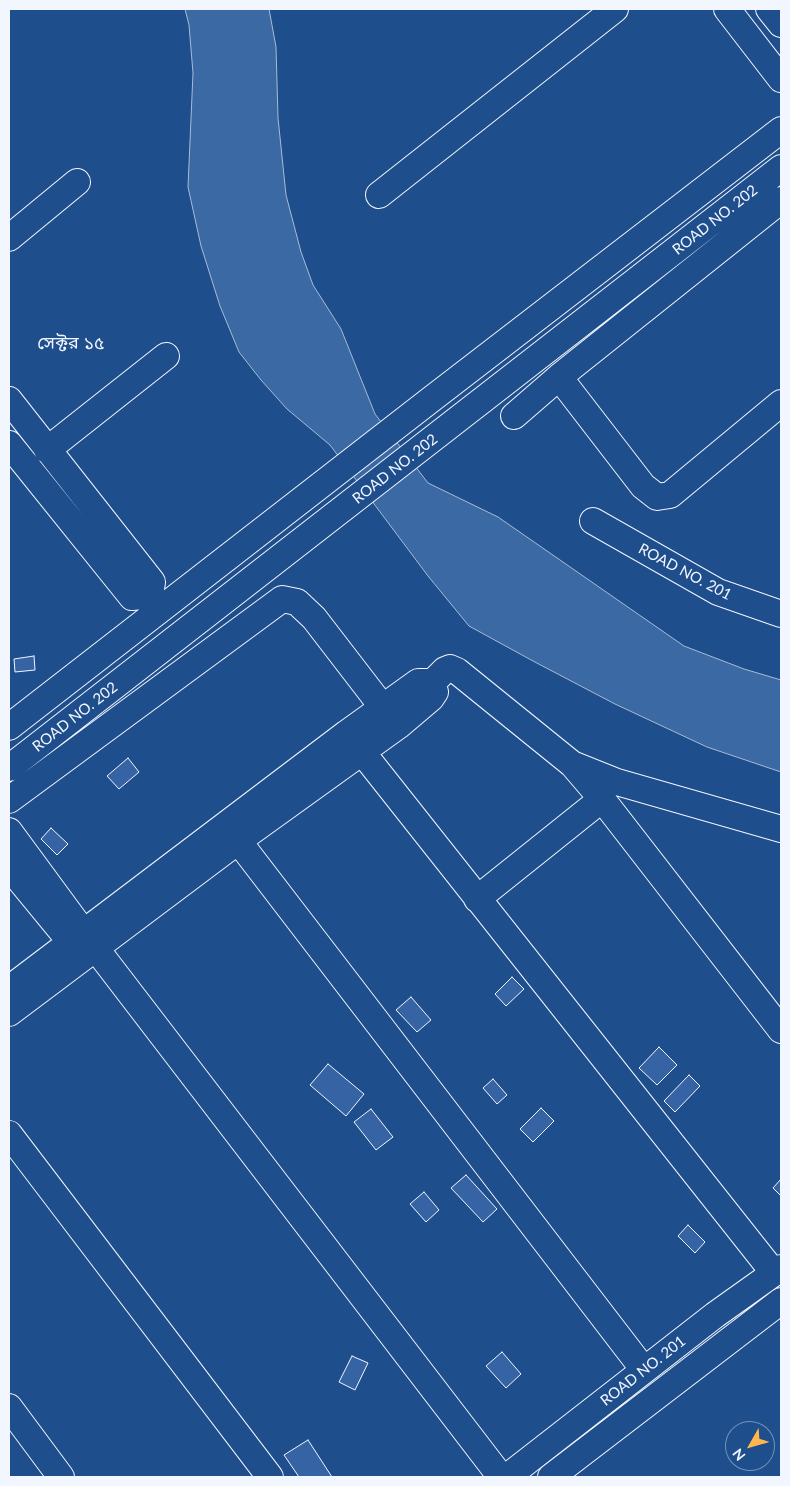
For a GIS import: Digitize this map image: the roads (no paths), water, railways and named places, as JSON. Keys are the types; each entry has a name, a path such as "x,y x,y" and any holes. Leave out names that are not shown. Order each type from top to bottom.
{"street":[{"path":"379,195 615,9"},
{"path":"727,9 781,79"},
{"path":"769,9 781,24"},
{"name":"ROAD NO. 202","path":"9,727 429,400 781,130"},
{"name":"ROAD NO. 202","path":"9,768 781,168"},
{"path":"9,238 77,182"},
{"path":"514,416 559,377 781,200"},
{"path":"47,450 166,356"},
{"path":"559,377 643,486 657,497 670,495 781,402"},
{"path":"9,400 152,582 147,594 132,597 18,474 9,444"},
{"name":"ROAD NO. 201","path":"593,521 718,592 781,614"},
{"path":"9,800 282,599 297,602 314,618 390,717"},
{"path":"9,1013 83,945 232,833 390,717 431,698 435,692 432,683 445,670 450,668 457,671 572,764 602,799 781,1030"},
{"path":"354,742 477,899 778,1271"},
{"path":"572,764 617,782 781,829"},
{"path":"477,899 602,799"},
{"path":"9,831 83,945 481,1477"},
{"path":"232,833 644,1370"},
{"path":"9,867 83,945 501,1477"},
{"path":"9,989 83,945"},
{"path":"9,1134 270,1477"},
{"name":"ROAD NO. 201","path":"507,1477 715,1315 778,1271"},
{"name":"ROAD NO. 201","path":"551,1477 781,1301"},
{"path":"9,1406 61,1477"}],"water":[{"path":"185,9 269,9 276,47 278,118 286,195 301,252 313,285 341,329 375,414 428,483 498,517 684,646 744,669 781,680 781,772 707,747 615,704 469,626 428,576 330,445 287,409 239,352 220,306 201,246 188,187 193,73 189,25"}],"district":[{"name":"সেক্টর ১৫","path":"71,343"}]}
